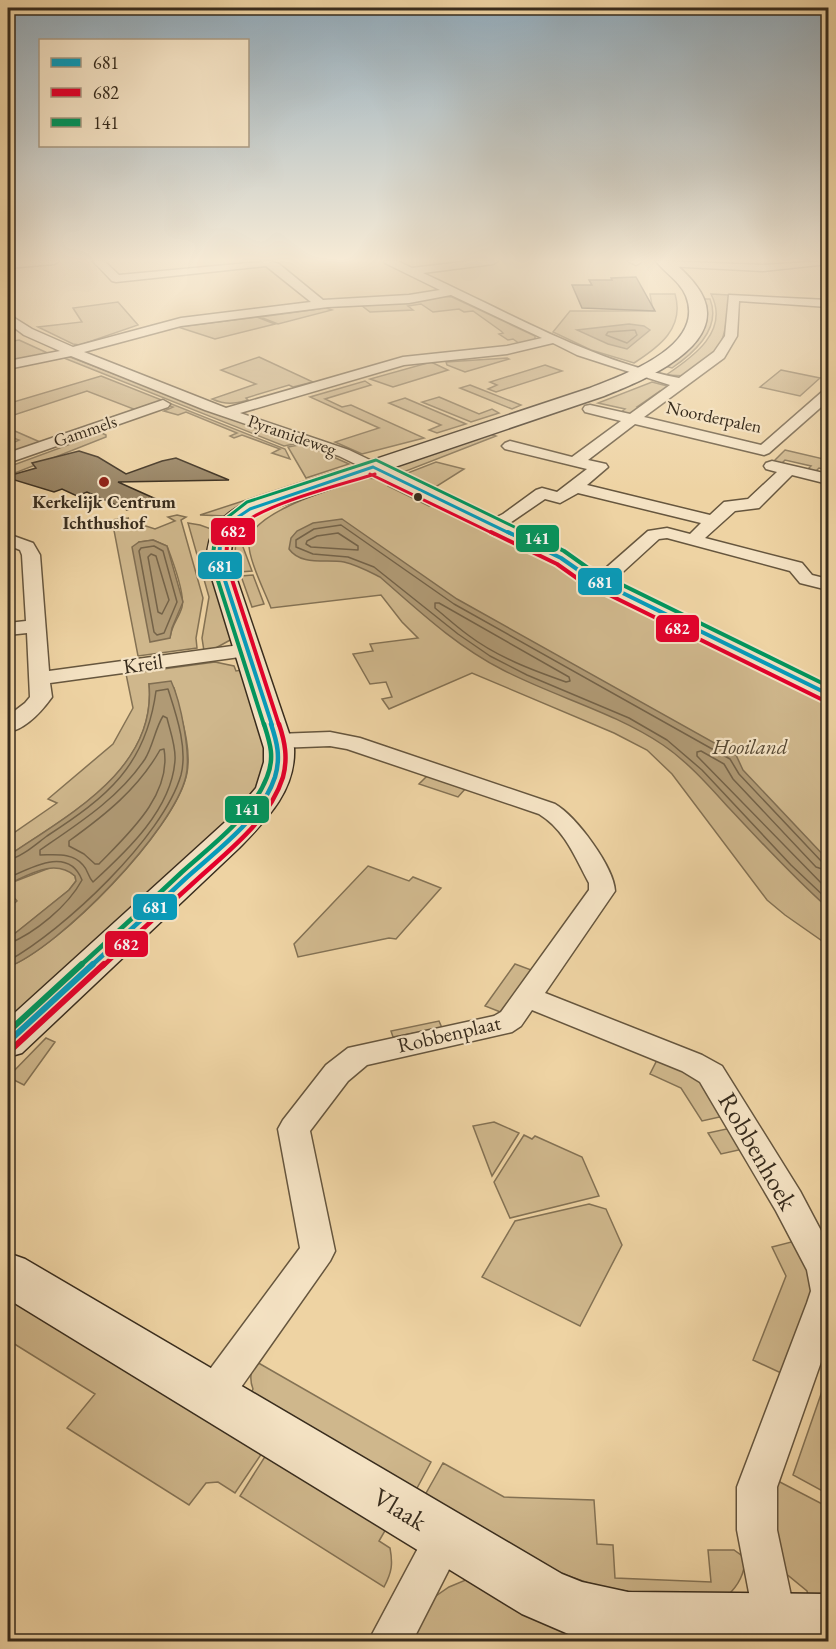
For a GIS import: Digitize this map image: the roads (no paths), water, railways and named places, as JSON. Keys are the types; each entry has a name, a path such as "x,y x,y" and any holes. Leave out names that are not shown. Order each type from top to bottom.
{"street":[{"name":"Pyramideweg","path":"41,338 210,407 319,443 373,467 561,558 601,582 828,694"},
{"path":"8,364 43,360 120,338"},
{"path":"8,1041 245,823 265,800 276,778 280,754 277,741 219,562 218,543 222,532 236,518 250,509 597,392 644,373 685,343 688,338"},
{"name":"Noorderpalen","path":"634,419 711,362 730,338"},
{"path":"227,412 403,361 430,356 507,350 555,339"},
{"name":"Noorderpalen","path":"555,339 582,352 644,373 683,383"},
{"name":"Noorderpalen","path":"634,419 764,450 828,394"},
{"name":"Gammels","path":"8,458 163,404"},
{"path":"590,409 634,419"},
{"path":"575,462 634,419"},
{"path":"493,525 509,518 542,493 560,498 600,467 510,446"},
{"path":"764,450 766,453 755,462 828,479"},
{"path":"693,540 729,506 753,504 788,470"},
{"path":"575,487 713,521"},
{"path":"601,582 654,536 667,533 796,567 806,579 828,585"},
{"path":"8,539 27,547 31,555 40,678 40,700 8,726"},
{"path":"8,629 35,626"},
{"name":"Kreil","path":"40,678 247,650"},
{"name":"Robbenplaat","path":"212,1397 318,1251 294,1129 337,1073 351,1059 367,1052 502,1025 518,1012 602,891 602,884 567,824 558,814 351,743 330,739 277,741"},
{"name":"Robbenhoek","path":"528,997 692,1063 711,1074 744,1123 824,1268 828,1291 825,1303 757,1487 757,1530 802,1624"},
{"name":"Vlaak","path":"8,1275 542,1594 592,1614 646,1623 802,1624"},
{"path":"389,1641 446,1536"}],"water":[{"path":"595,338 640,338 627,349"},
{"path":"342,519 457,599 736,755 743,770 828,860 828,908 777,859 698,775 663,745 625,723 523,680 486,661 438,627 380,577 344,562 300,558 289,549 291,538 297,531 313,523"},
{"path":"153,540 167,546 183,602 170,638 150,642 132,547 139,542"},
{"path":"171,681 181,715 187,755 186,776 177,799 160,826 112,885 56,937 30,956 8,967 8,939 69,890 76,881 75,876 67,871 50,868 8,884 8,856 81,806 124,765 139,741 148,714 149,684"}],"place":[{"name":"Kerkelijk Centrum Ichthushof","path":"104,482"}],"park label":[{"name":"Hooiland","path":"750,747"}]}
